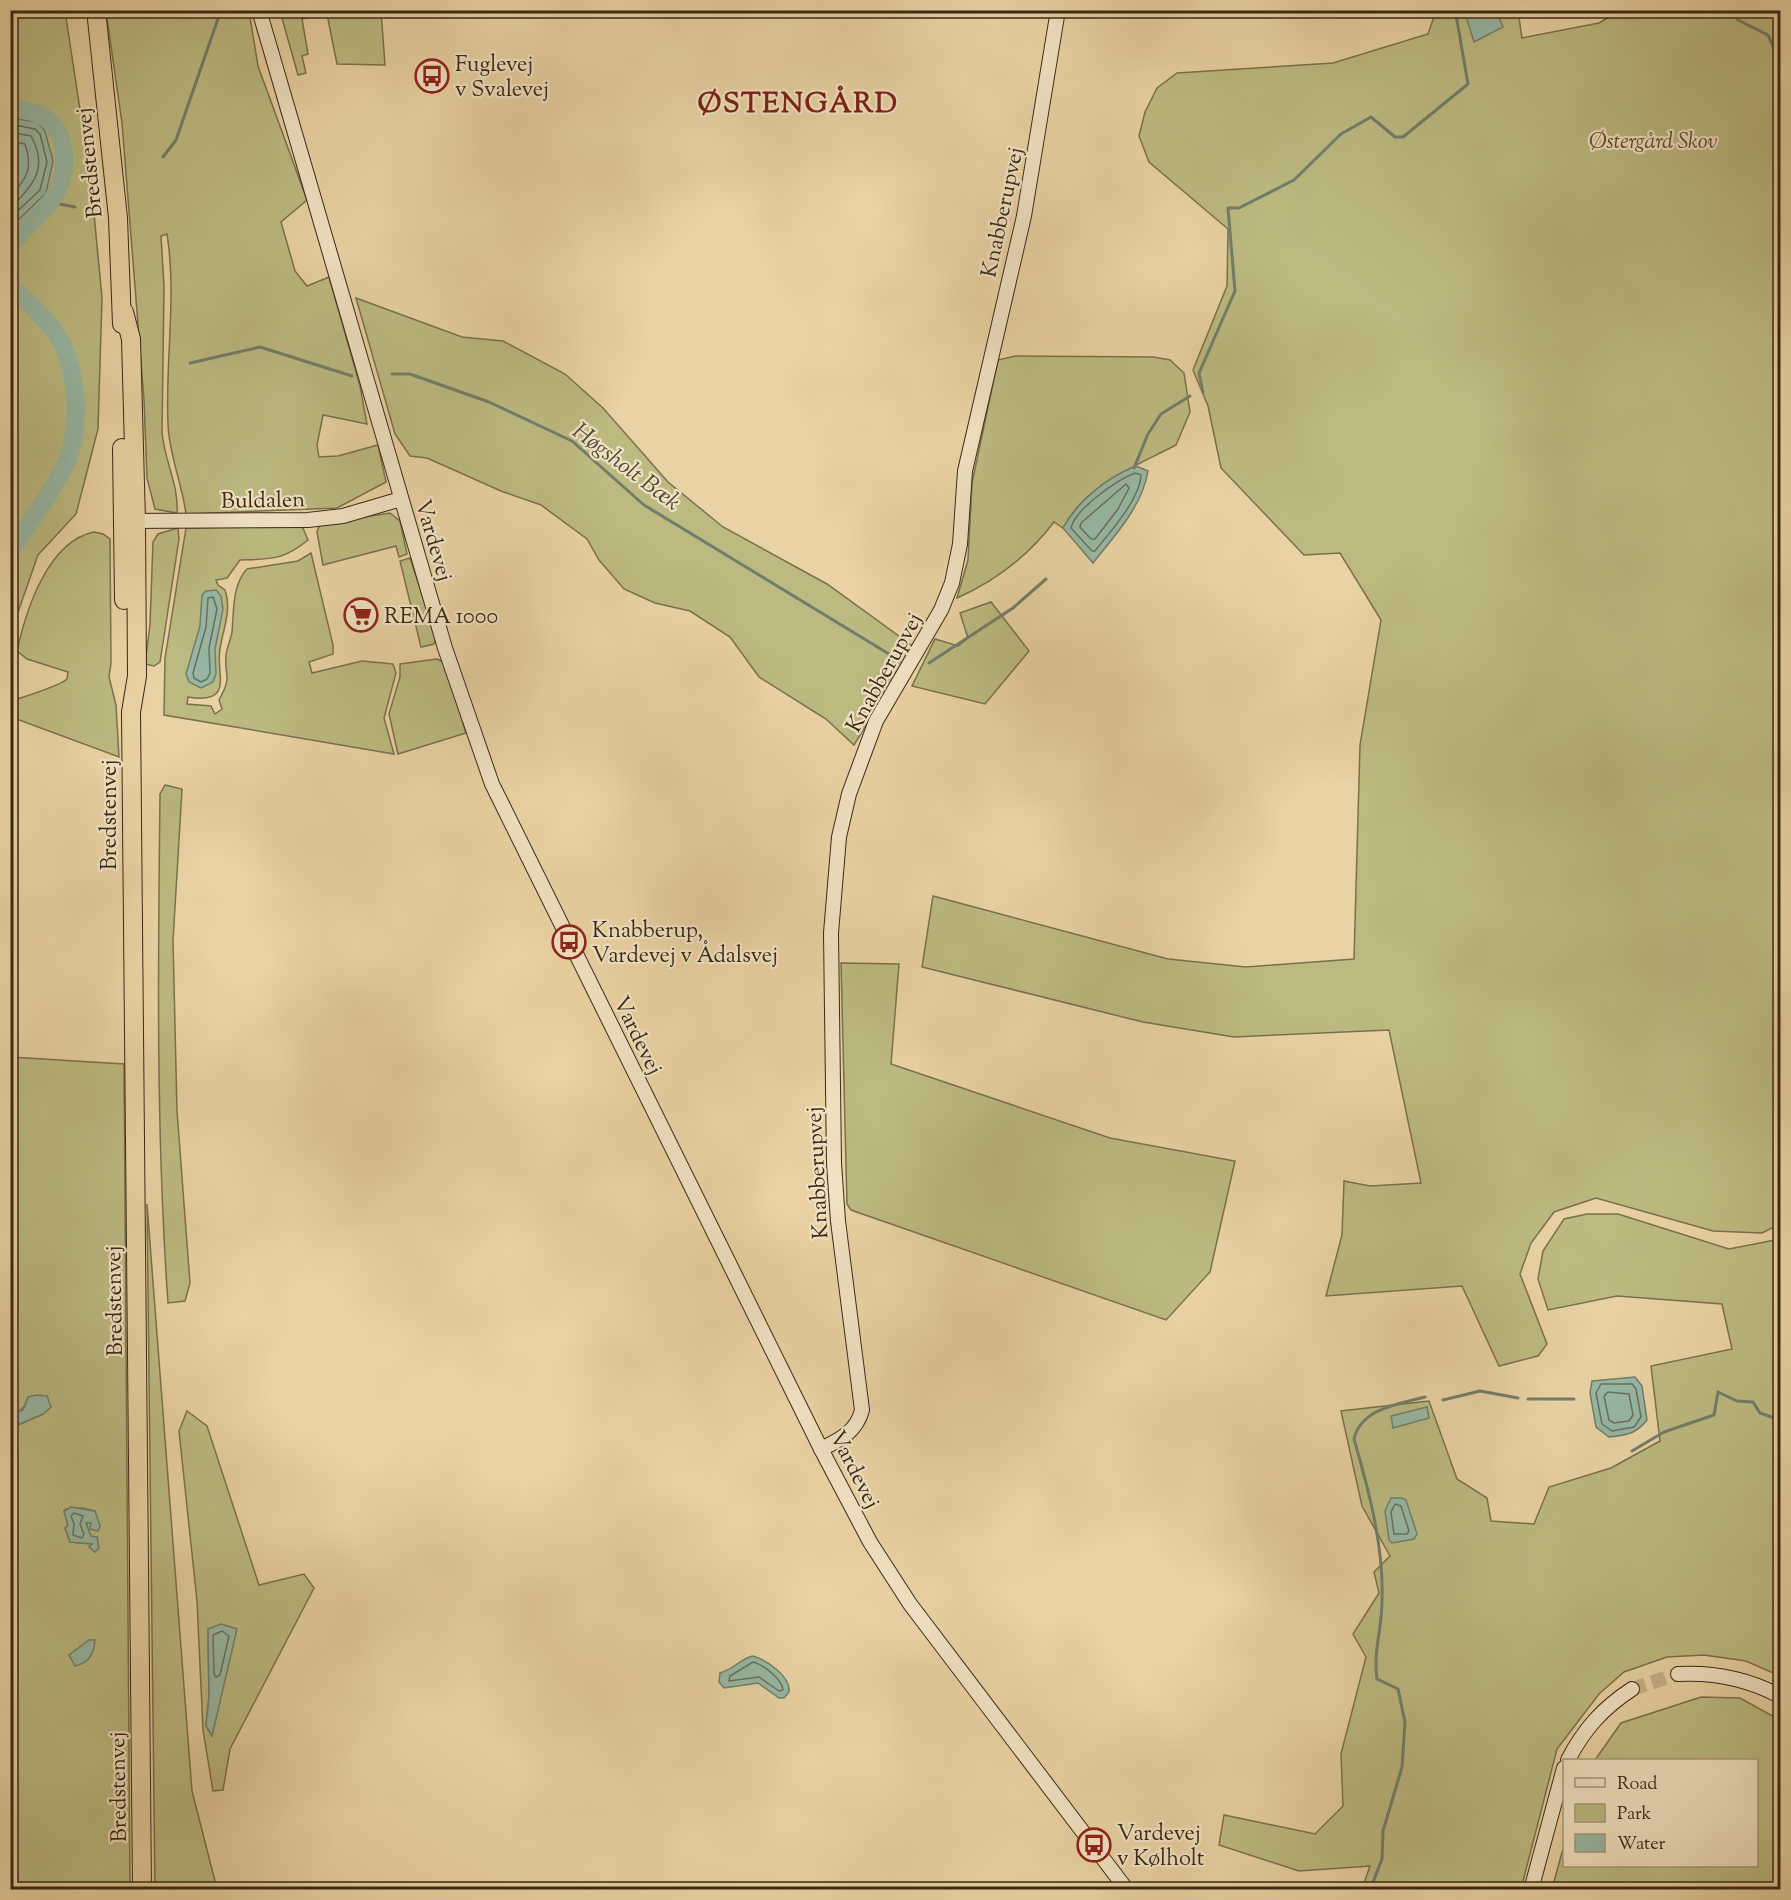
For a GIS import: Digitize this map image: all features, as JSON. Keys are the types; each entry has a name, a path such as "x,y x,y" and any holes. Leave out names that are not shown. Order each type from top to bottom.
{"highway":[{"name":"Bredstenvej","path":"96,10 118,218 124,312 120,342 137,676 131,712 142,1890"}],"street":[{"name":"Vardevej","path":"259,10 460,697 492,784 821,1449 870,1542 910,1604 1127,1890"},
{"name":"Knabberupvej","path":"821,1449 849,1433 859,1423 862,1410 838,1221 834,1163 831,933 839,837 849,794 876,721 941,610 952,584 960,544 965,471 1024,216 1058,10"},
{"name":"Buldalen","path":"130,521 308,520 343,516 401,499"},
{"path":"1678,1674 1696,1673 1730,1677 1765,1688 1780,1696"},
{"path":"1569,1759 1580,1737 1596,1718 1613,1701 1632,1689"},
{"path":"1531,1890 1563,1772"}],"green space":[{"path":"11,11 65,11 91,182 102,298 98,429 76,514 38,555 11,632"},
{"path":"106,11 249,11 258,66 307,200 281,222 295,271 307,286 329,277 360,386 367,424 323,415 317,445 319,457 338,456 378,445 386,482 337,508 186,514 168,424 171,281 167,234 161,236 164,287 162,432 165,453 176,492 177,513 155,509 147,478 144,400 122,123"},
{"path":"280,11 381,11 385,65 337,64 327,14 302,19 308,54 302,56 306,73 298,75"},
{"name":"Østergård Skov","path":"1436,11 1518,11 1522,38 1599,23 1620,11 1780,11 1780,1224 1762,1233 1713,1231 1596,1198 1554,1212 1531,1243 1520,1274 1547,1344 1538,1356 1499,1366 1462,1286 1326,1296 1342,1235 1344,1181 1370,1186 1421,1183 1389,1030 1234,1037 1143,1022 922,967 933,896 1168,959 1246,967 1354,959 1360,745 1381,620 1340,553 1304,555 1221,468 1208,406 1193,370 1227,286 1228,229 1149,162 1139,136 1145,112 1157,88 1177,73 1333,63 1428,34"},
{"path":"356,298 462,337 503,341 565,374 603,408 668,482 723,527 827,584 914,647 854,745 826,719 759,677 730,637 690,611 655,603 624,589 599,560 587,539 541,505 501,491 427,458 410,456 395,434"},
{"path":"1015,356 1154,357 1170,360 1184,373 1190,412 1176,445 1112,478 1084,500 1063,528 1054,522 1022,557 985,584 957,598 968,560 972,483 998,360"},
{"path":"390,513 400,521 407,554 399,557 396,546 323,565 317,532 320,524"},
{"path":"297,526 303,528 308,540 299,547 277,557 240,560 227,578 216,580 218,585 225,590 228,605 219,658 220,685 213,696 188,697 187,704 211,706 215,714 222,709 219,700 227,681 226,655 232,632 236,590 242,575 247,569 298,561 311,553 333,645 333,654 309,662 312,673 362,661 393,664 396,673 384,718 394,754 164,715 165,658 186,528"},
{"path":"178,528 179,539 160,662 154,666 145,664 150,625 153,542 158,534"},
{"path":"94,532 110,539 111,663 109,677 116,705 119,757 11,717 11,701 67,679 68,672 27,659 17,651 33,598 52,563 78,538"},
{"path":"410,558 436,637 434,644 421,647 400,561"},
{"path":"991,602 1029,651 985,704 912,686 935,639 958,646 968,638 960,613"},
{"path":"437,659 445,663 466,733 398,754 389,714 400,677 400,664"},
{"path":"165,785 182,789 173,941 177,1111 190,1283 185,1301 168,1303 161,1176 159,1048 160,794"},
{"path":"841,963 899,964 891,1064 1110,1138 1235,1161 1210,1272 1166,1320 851,1210 847,1204"},
{"path":"10,1057 124,1064 130,1889 11,1889 11,1428 43,1414 26,1404 17,1414 11,1415","holes":["82,1508 95,1511 92,1523 86,1522 93,1544 70,1542 65,1528 68,1525 64,1511 66,1509"]},
{"path":"147,1204 192,1791 217,1889 155,1889"},
{"path":"1587,1214 1618,1214 1729,1249 1780,1239 1780,1676 1746,1661 1704,1655 1667,1657 1624,1672 1599,1694 1557,1749 1521,1889 1362,1889 1370,1866 1299,1871 1219,1845 1224,1815 1315,1834 1343,1806 1341,1754 1366,1657 1353,1634 1379,1593 1374,1572 1390,1556 1362,1506 1341,1411 1429,1401 1457,1479 1487,1498 1491,1521 1534,1524 1549,1487 1611,1468 1660,1441 1651,1366 1732,1349 1722,1304 1617,1296 1548,1310 1538,1279 1543,1251 1564,1219"},
{"path":"187,1411 207,1426 259,1585 304,1574 314,1588 230,1749 223,1790 213,1791 203,1730 197,1601 179,1431","holes":["208,1629 218,1708 212,1735 206,1726 209,1696"]},
{"path":"1701,1697 1740,1698 1780,1720 1780,1889 1552,1889 1563,1849 1563,1867 1758,1867 1758,1759 1596,1759 1621,1723"}],"water":[{"path":"1471,10 1496,11 1503,27 1474,42 1466,16"},
{"path":"11,118 37,122 45,131 53,161 46,193 11,227"},
{"path":"1136,466 1148,471 1140,497 1127,520 1093,563 1063,528 1077,508 1094,491 1114,477"},
{"path":"216,590 221,596 223,609 215,649 216,674 213,682 201,688 189,682 186,674 200,626 202,595 206,591"},
{"path":"1635,1377 1642,1386 1647,1420 1631,1433 1609,1437 1596,1427 1590,1393 1592,1381"},
{"path":"47,1396 51,1407 43,1414 11,1428 11,1415 23,1410 28,1397"},
{"path":"1427,1407 1429,1418 1393,1428 1391,1416"},
{"path":"1391,1498 1406,1500 1417,1534 1414,1539 1392,1543 1389,1540 1385,1511"},
{"path":"71,1507 95,1511 100,1526 98,1531 90,1529 91,1523 86,1523 91,1536 97,1537 99,1548 95,1552 89,1547 92,1544 70,1542 65,1528 68,1525 64,1511"},
{"path":"221,1624 237,1629 212,1736 206,1726 209,1696 208,1629"},
{"path":"89,1640 95,1640 92,1654 84,1663 75,1666 69,1655"},
{"path":"753,1656 771,1665 786,1680 789,1692 784,1698 779,1698 758,1683 724,1688 719,1682 720,1673"}],"waterway":[{"path":"163,157 176,140 221,10"},
{"name":"Høgsholt Bæk","path":"1203,392 1199,373 1235,291 1228,208 1239,208 1294,180 1341,134 1371,117 1395,137 1403,137 1468,84 1456,15 1458,10"},
{"name":"Høgsholt Bæk","path":"1731,10 1738,20 1768,35 1775,50 1780,52"},
{"path":"10,106 36,113 49,121 61,139 64,161 63,173 56,194 10,247"},
{"path":"50,202 75,207"},
{"path":"10,286 33,307 62,343 73,378 75,398 74,436 63,470 10,552"},
{"name":"Høgsholt Bæk","path":"190,363 260,347 352,376"},
{"name":"Høgsholt Bæk","path":"392,374 410,374 489,402 572,441 644,505 889,654"},
{"name":"Høgsholt Bæk","path":"1134,468 1148,434 1161,414 1190,396"},
{"name":"Høgsholt Bæk","path":"929,663 1013,608 1046,579"},
{"path":"1443,1400 1480,1391 1518,1398"},
{"path":"1632,1451 1664,1432 1714,1415 1718,1392 1737,1401 1753,1402 1760,1413 1780,1420"},
{"path":"1370,1890 1382,1859 1383,1831 1402,1767 1405,1722 1398,1689 1377,1679 1376,1659 1382,1601 1381,1560 1370,1499 1354,1439 1364,1420 1373,1414 1393,1405 1425,1397"},
{"path":"1528,1399 1574,1399"}],"tunnel":[{"path":"1632,1689 1678,1674"}],"place":[{"name":"Fuglevej v Svalevej","path":"432,76"},
{"name":"REMA 1000","path":"361,615"},
{"name":"Knabberup, Vardevej v Ådalsvej","path":"569,942"},
{"name":"Vardevej v Kølholt","path":"1094,1845"}],"district":[{"name":"ØSTENGÅRD","path":"798,102"}]}
